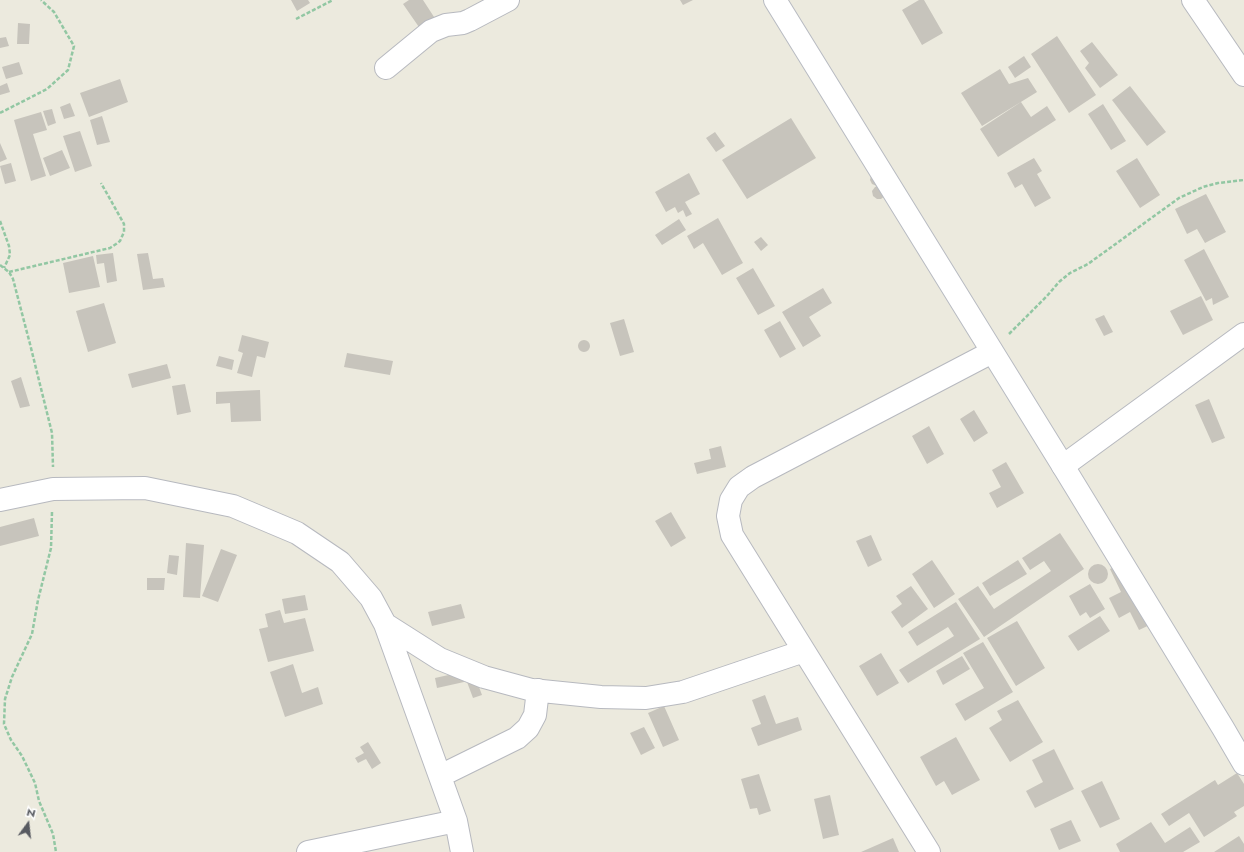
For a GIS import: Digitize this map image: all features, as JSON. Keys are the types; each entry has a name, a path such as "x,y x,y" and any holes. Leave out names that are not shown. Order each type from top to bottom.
{"street":[{"path":"386,68 431,31 446,25 457,24 470,20 508,0"},
{"path":"774,0 1063,466 1244,764"},
{"path":"1193,0 1244,75"},
{"path":"1063,466 1244,334"},
{"path":"929,852 732,535 728,516 731,500 739,487 753,476 992,352"},
{"path":"0,500 53,489 145,488 233,506 297,533 340,562 371,598 385,624 456,820 462,852"},
{"path":"385,624 440,659 484,677 538,690 601,697 646,698 683,692 804,651"},
{"path":"440,776 517,738 528,728 535,715 538,690"},
{"path":"308,852 456,820"}],"path":[{"path":"0,113 47,89 68,70 74,46 54,12 41,0"},
{"path":"296,19 333,0"},
{"path":"992,352 1047,296 1058,282 1100,255 1179,198 1203,187 1218,183 1244,180"},
{"path":"9,272 110,248 120,241 124,232 124,224 101,183"},
{"path":"0,221 9,246 10,255 4,268"},
{"path":"0,265 9,272 13,279 52,433 53,489 51,548 38,600 32,634 12,677 5,699 4,724 11,740 22,756 35,783 39,801 54,834 56,852"}],"building":[{"path":"291,0 308,0 310,3 297,11"},
{"path":"409,0 423,0 436,20 421,30 403,4"},
{"path":"680,0 693,0 683,5"},
{"path":"919,0 924,0 943,33 922,45 902,10"},
{"path":"18,23 30,24 29,44 17,44"},
{"path":"1057,36 1096,95 1069,113 1031,54"},
{"path":"6,37 9,46 0,48 0,38"},
{"path":"1092,42 1118,75 1100,88 1085,68 1089,63 1080,51"},
{"path":"1024,56 1031,67 1015,78 1008,67"},
{"path":"19,62 23,74 6,79 2,67"},
{"path":"1000,69 1009,84 1028,78 1037,92 982,126 961,93"},
{"path":"120,79 128,102 89,117 80,93"},
{"path":"7,83 10,92 0,95 0,86"},
{"path":"1130,86 1166,132 1147,146 1112,100"},
{"path":"1021,102 1031,117 1047,106 1056,120 998,157 980,129"},
{"path":"70,103 75,116 64,119 60,107"},
{"path":"1103,104 1126,141 1111,150 1088,114"},
{"path":"52,109 56,123 48,126 43,111"},
{"path":"41,112 47,130 33,134 46,176 31,181 14,120"},
{"path":"102,116 110,142 97,145 90,120"},
{"path":"791,118 816,158 747,199 722,160"},
{"path":"80,131 92,166 75,172 63,136"},
{"path":"715,132 725,146 716,152 706,138"},
{"path":"0,143 7,159 0,162"},
{"path":"62,150 70,168 50,176 43,158"},
{"path":"1034,158 1042,171 1037,174 1051,198 1035,207 1022,184 1015,188 1007,173"},
{"path":"1137,158 1160,195 1140,208 1116,171"},
{"path":"11,163 16,181 5,184 0,166"},
{"path":"689,173 700,194 685,202 692,214 686,217 683,210 678,213 675,207 666,212 655,192"},
{"path":"871,176 886,195 881,199 877,199 873,196 872,191 877,186 872,184 870,180"},
{"path":"1206,194 1226,232 1205,243 1197,229 1187,234 1175,209"},
{"path":"718,218 743,263 722,275 703,243 694,249 687,236"},
{"path":"679,219 686,230 662,245 655,235"},
{"path":"761,237 768,245 761,251 754,242"},
{"path":"1204,249 1229,297 1213,305 1212,298 1206,301 1184,260"},
{"path":"113,253 117,281 107,283 104,263 97,264 96,255"},
{"path":"148,253 153,279 163,278 165,287 143,290 137,254"},
{"path":"93,256 100,287 69,293 63,263"},
{"path":"753,268 775,306 758,315 736,278"},
{"path":"823,288 832,303 809,317 821,336 803,347 782,312"},
{"path":"1201,296 1213,320 1183,335 1170,311"},
{"path":"104,303 116,343 88,352 76,311"},
{"path":"1104,315 1113,332 1104,336 1095,319"},
{"path":"624,319 634,352 620,356 610,323"},
{"path":"780,321 796,349 780,358 764,330"},
{"path":"242,335 269,342 265,358 257,356 252,377 237,373 243,353 238,351"},
{"path":"582,340 586,340 590,346 586,352 582,352 578,348 578,344"},
{"path":"347,353 393,361 390,375 344,367"},
{"path":"219,356 234,360 232,370 216,366"},
{"path":"167,364 171,378 132,388 128,374"},
{"path":"21,377 30,406 20,408 11,381"},
{"path":"185,384 191,412 177,415 172,386"},
{"path":"260,390 261,421 231,422 230,403 216,404 216,392"},
{"path":"1209,399 1225,438 1212,443 1195,405"},
{"path":"974,410 988,433 974,442 960,419"},
{"path":"929,426 944,454 927,464 912,436"},
{"path":"721,446 726,467 697,474 694,463 711,459 709,449"},
{"path":"1006,462 1024,493 997,508 989,493 1001,487 992,470"},
{"path":"671,512 686,538 671,547 655,521"},
{"path":"34,518 39,536 0,546 0,527"},
{"path":"1060,533 1084,569 984,637 958,599 978,586 994,609 1051,571 1044,561 1030,570 1022,558"},
{"path":"871,535 882,560 868,567 856,541"},
{"path":"186,543 204,545 200,598 183,597"},
{"path":"221,549 237,555 218,602 202,596"},
{"path":"169,555 179,556 177,575 167,573"},
{"path":"932,560 955,594 934,608 912,574"},
{"path":"1018,560 1027,574 990,596 982,583"},
{"path":"1126,561 1156,622 1139,630 1130,612 1119,618 1109,598 1121,592 1110,569"},
{"path":"1094,564 1102,564 1108,570 1108,578 1102,584 1094,584 1088,578 1088,570"},
{"path":"147,578 165,578 164,590 147,590"},
{"path":"1090,584 1105,609 1090,618 1086,612 1080,616 1069,596"},
{"path":"911,586 928,609 902,628 891,612 902,604 896,596"},
{"path":"305,595 308,610 285,614 282,599"},
{"path":"956,602 980,639 908,683 899,670 954,636 948,627 917,646 908,632"},
{"path":"461,604 465,618 432,626 428,612"},
{"path":"280,610 284,623 305,618 314,651 268,662 259,629 268,627 265,614"},
{"path":"1100,616 1110,631 1078,651 1068,636"},
{"path":"1017,621 1045,668 1016,686 987,638"},
{"path":"983,642 1013,692 965,721 955,704 984,688 963,653"},
{"path":"881,653 899,683 877,696 859,666"},
{"path":"962,656 970,669 943,685 936,671"},
{"path":"293,664 302,693 318,687 323,704 285,717 270,672"},
{"path":"462,672 464,682 437,688 435,678"},
{"path":"476,679 482,695 473,698 467,682"},
{"path":"765,695 776,724 798,717 802,730 758,746 751,728 761,724 752,700"},
{"path":"1018,700 1043,742 1010,762 989,728 1002,720 997,711"},
{"path":"664,706 679,740 663,747 648,713"},
{"path":"644,727 655,748 641,755 630,733"},
{"path":"956,737 980,780 952,795 944,781 936,786 920,757"},
{"path":"368,742 381,763 372,769 366,759 358,763 355,758 364,753 360,747"},
{"path":"1054,749 1074,789 1035,808 1026,791 1043,782 1032,760"},
{"path":"1237,773 1244,784 1244,806 1234,812 1237,816 1204,837 1189,813 1169,826 1161,814 1215,780 1218,785"},
{"path":"759,774 771,811 759,815 757,808 750,809 741,779"},
{"path":"1102,781 1120,819 1100,828 1081,791"},
{"path":"830,795 839,835 823,839 814,799"},
{"path":"1071,820 1081,841 1059,850 1050,829"},
{"path":"1151,822 1165,843 1190,827 1200,842 1183,852 1120,852 1116,844"},
{"path":"1239,836 1244,844 1244,852 1214,852"},
{"path":"893,838 899,852 861,852"}]}
